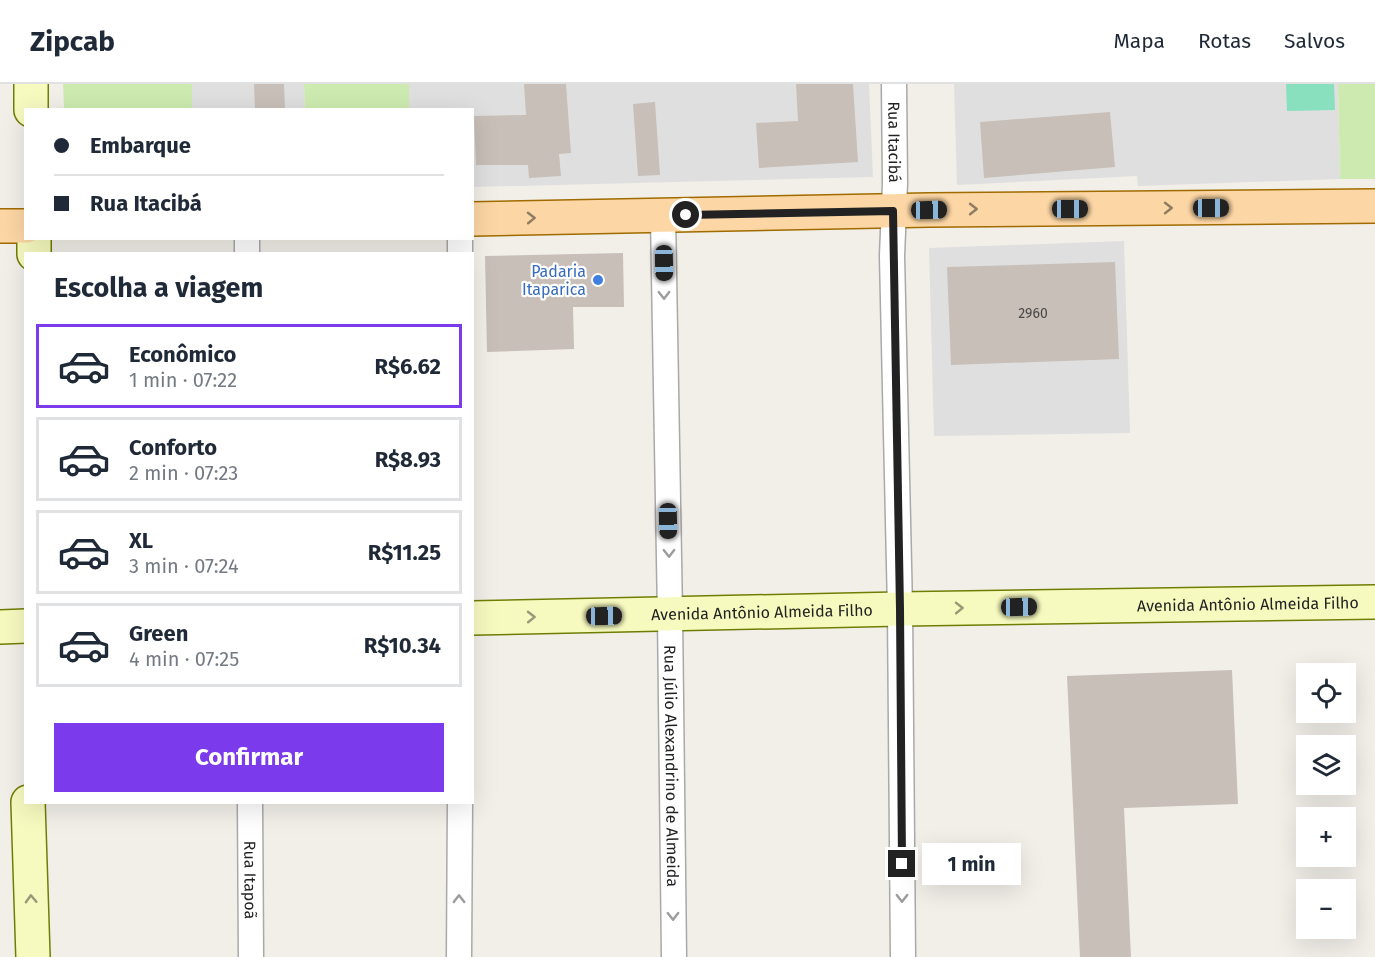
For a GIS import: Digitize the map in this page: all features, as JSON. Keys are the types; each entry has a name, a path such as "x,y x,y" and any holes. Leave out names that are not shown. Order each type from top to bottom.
{"main road":[{"path":"474,219 893,211 1375,206"},
{"path":"0,226 24,226"}],"street":[{"path":"31,84 31,108"},
{"name":"Rua Itacibá","path":"894,84 893,211 903,957"},
{"name":"Rua Júlio Alexandrino de Almeida","path":"663,216 674,957"},
{"name":"Avenida Antônio Almeida Filho","path":"474,618 900,609 1375,603"},
{"path":"0,627 24,626"},
{"path":"28,804 33,957"},
{"name":"Rua Itapoã","path":"250,804 251,957"},
{"path":"459,957 460,804"}],"shaded area":[{"path":"192,84 304,84 305,108 192,108"},
{"path":"409,84 869,84 873,177 474,187 474,108 409,108"},
{"path":"954,84 1338,84 1340,179 1138,186 1137,176 957,185"},
{"path":"1124,241 1130,433 934,436 929,248"}],"green space":[{"path":"63,84 192,84 192,108 64,108"},
{"path":"304,84 409,84 409,108 305,108"},
{"path":"1286,84 1334,84 1335,110 1287,111"},
{"path":"1338,84 1375,84 1375,179 1340,179"}],"building":[{"path":"254,84 284,84 285,108 255,108"},
{"path":"524,84 566,84 571,153 559,154 561,176 529,178 528,165 476,165 474,116 526,115"},
{"path":"796,84 853,84 858,162 759,168 756,123 798,121"},
{"path":"655,102 660,175 638,176 633,104"},
{"path":"1110,112 1115,167 984,178 980,122"},
{"path":"623,253 624,307 573,307 574,349 487,352 485,256"},
{"path":"1115,262 1119,359 951,365 947,267"},
{"path":"1232,670 1238,804 1124,808 1131,957 1080,957 1067,676"}],"place":[{"name":"Padaria Itaparica","path":"598,280"}],"route":[{"path":"686,215 893,211 902,864"}]}
